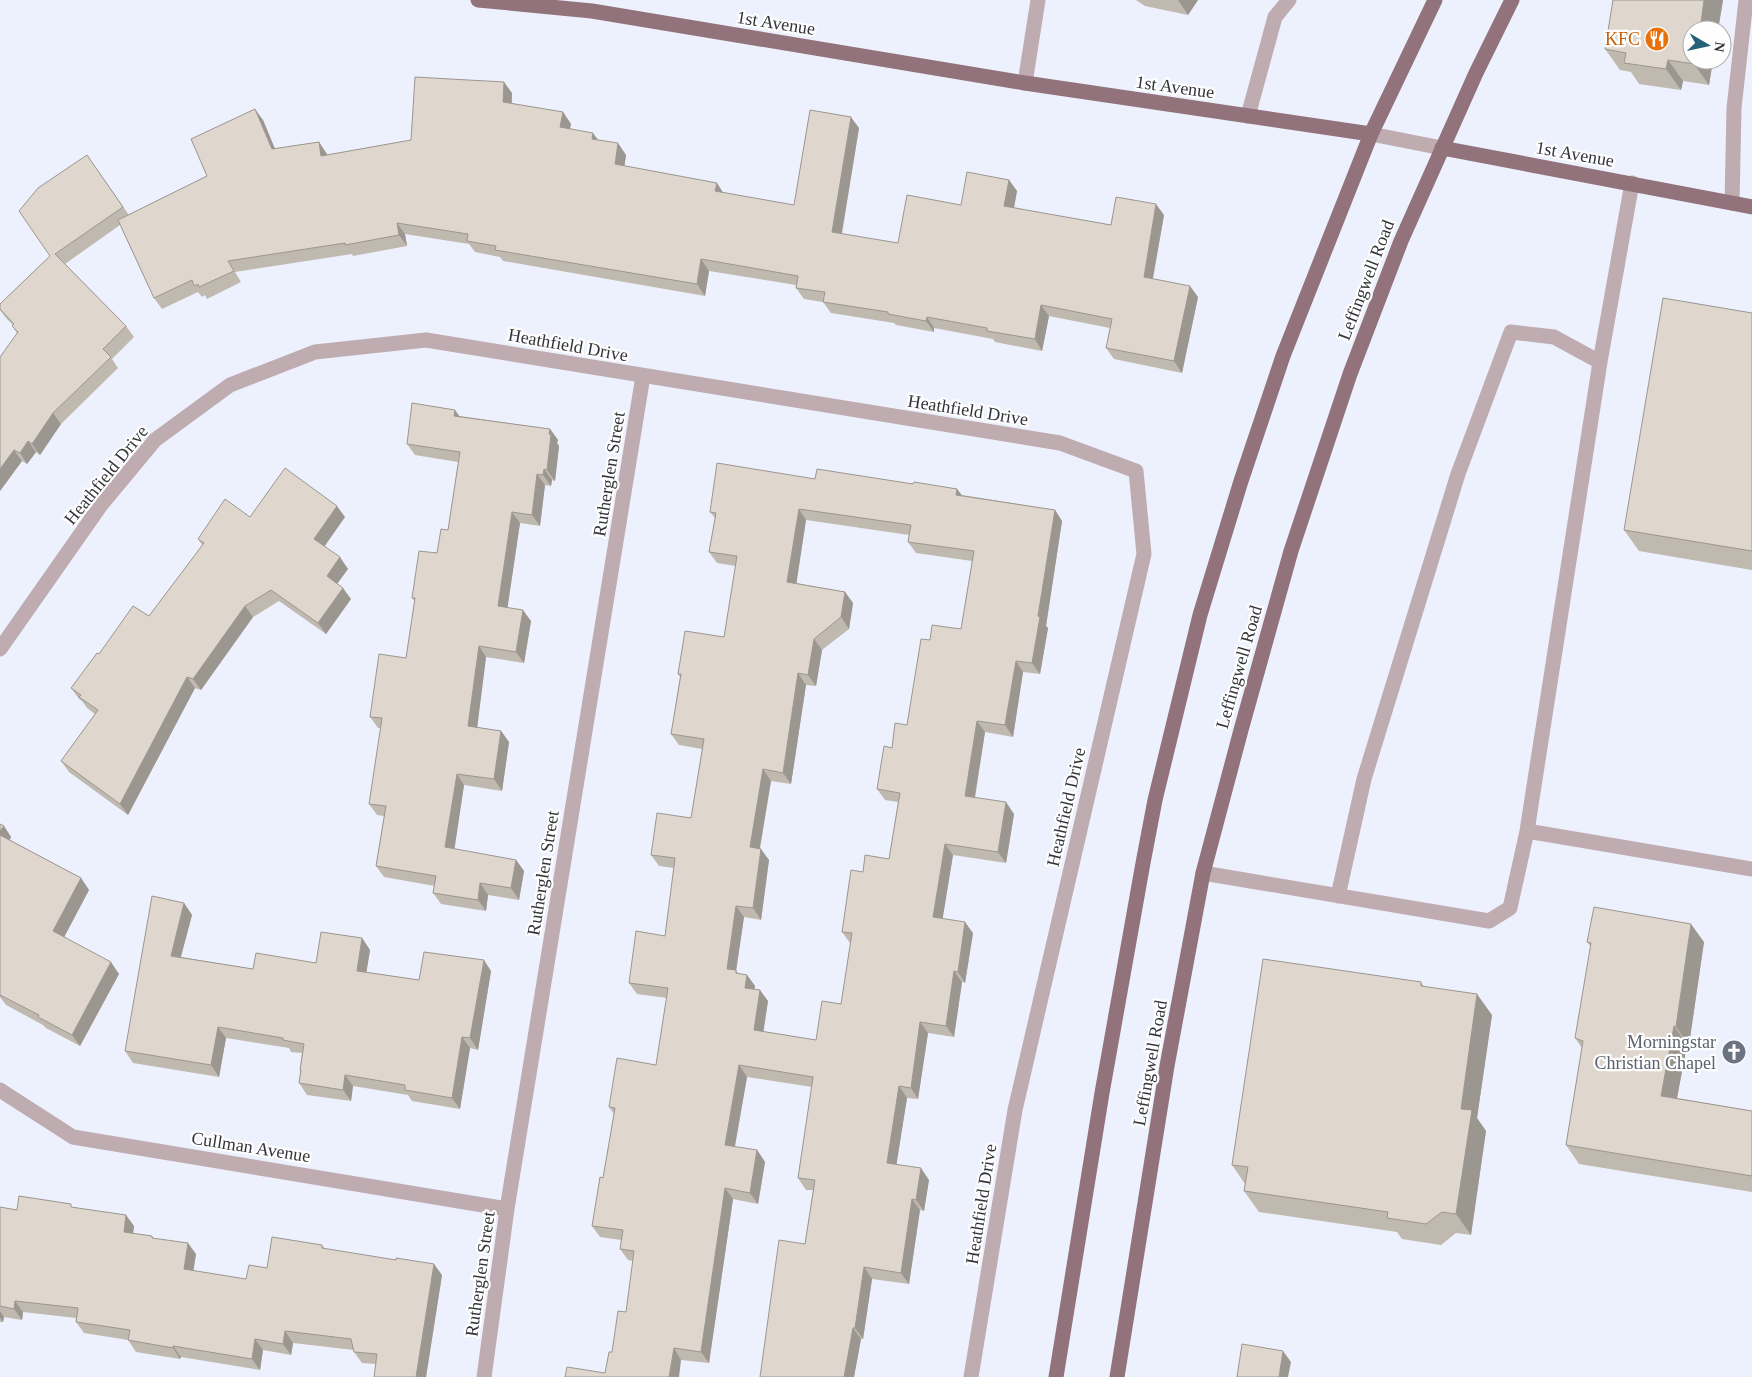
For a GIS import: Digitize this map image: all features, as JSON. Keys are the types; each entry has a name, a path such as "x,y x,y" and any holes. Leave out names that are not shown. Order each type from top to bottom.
{"main road":[{"name":"1st Avenue","path":"478,0 593,6"},
{"name":"1st Avenue","path":"551,0 1025,83 1371,134"},
{"path":"1056,1377 1104,1083 1150,827 1200,615 1241,480 1283,356 1371,134 1436,0"},
{"name":"Leffingwell Road","path":"1117,1377 1167,1066 1203,873 1240,730 1291,551 1350,374 1394,259 1442,148 1512,0"},
{"name":"1st Avenue","path":"1442,148 1752,207"}],"street":[{"path":"1025,83 1038,0"},
{"path":"1248,116 1274,17 1289,0"},
{"path":"1732,203 1734,108 1746,0"},
{"name":"1st Avenue","path":"1371,134 1442,148"},
{"path":"1203,873 1489,922 1510,908 1527,831 1600,362 1632,184"},
{"path":"1338,896 1364,779 1398,668 1458,474 1511,332 1554,337 1600,362"},
{"name":"Heathfield Drive","path":"0,649 101,505 155,440 230,385 315,352 426,340 1060,444 1136,471 1144,554 1015,1110 972,1377"},
{"name":"Rutherglen Street","path":"484,1377 508,1209 643,376"},
{"path":"1527,831 1752,869"},
{"name":"Cullman Avenue","path":"0,1090 73,1136 508,1209"}],"building":[{"path":"1613,0 1704,0 1701,20 1682,20 1682,62 1668,60 1666,69 1624,63 1626,53 1605,49"},
{"path":"415,77 504,82 503,102 563,112 560,127 593,133 592,139 618,143 615,164 717,183 715,191 794,205 810,110 851,117 832,232 898,243 907,195 961,205 967,172 1009,180 1004,206 1111,225 1116,197 1156,204 1144,277 1190,286 1174,361 1106,348 1112,319 1041,305 1035,339 987,331 987,328 927,317 926,321 888,314 888,312 823,302 825,292 796,288 798,276 701,259 697,284 495,250 496,246 467,241 468,234 397,223 399,235 345,245 345,243 228,261 234,271 199,287 198,284 194,286 192,280 154,298 118,220 207,176 191,139 255,109 272,149 319,142 321,156 411,140"},
{"path":"87,155 123,207 55,254 126,326 103,349 111,357 53,413 32,444 28,441 20,453 14,450 0,469 0,357 18,332 12,326 14,324 0,309 0,304 50,256 19,211 38,188"},
{"path":"1663,298 1752,313 1752,551 1624,530"},
{"path":"412,403 455,410 454,416 550,429 549,434 551,435 547,470 544,469 543,475 537,474 532,515 512,512 498,606 523,610 516,652 479,646 468,726 501,731 494,779 457,774 445,847 516,860 511,888 480,883 478,900 433,893 436,876 376,866 386,806 369,804 382,718 370,717 379,654 406,658 415,598 412,598 419,551 437,553 441,529 448,530 460,452 407,444"},
{"path":"717,463 815,479 817,469 913,484 914,482 957,489 956,495 1055,510 1032,663 1016,661 1005,725 977,721 965,796 1006,802 998,852 945,844 933,917 965,922 958,972 954,971 946,1026 920,1022 911,1088 899,1086 887,1163 921,1168 916,1200 912,1199 901,1273 864,1267 855,1328 853,1328 844,1377 760,1377 779,1240 805,1244 815,1180 798,1178 813,1077 739,1065 725,1145 757,1150 750,1193 725,1188 701,1352 674,1348 669,1377 565,1377 567,1367 605,1373 609,1352 612,1352 618,1311 626,1312 634,1251 620,1249 623,1230 592,1226 600,1177 603,1178 615,1108 609,1107 617,1058 656,1065 668,988 629,983 636,931 665,936 675,858 651,855 657,813 691,818 704,739 671,734 681,674 678,674 685,631 724,637 737,556 709,552 716,513 710,512","holes":["799,509 911,525 908,542 974,551 961,629 932,625 930,640 921,639 907,725 895,723 892,748 884,746 877,789 900,793 889,859 865,855 863,872 851,870 842,932 852,933 841,1004 822,1001 816,1040 754,1030 760,990 745,988 747,975 736,973 736,970 727,969 736,906 753,908 761,849 750,847 763,769 783,773 798,673 808,675 814,639 841,617 845,592 787,582"]},
{"path":"285,468 337,506 314,539 340,557 327,576 343,588 318,623 271,590 245,606 193,679 187,677 120,804 61,761 98,710 79,697 81,695 71,688 97,653 99,654 133,606 149,616 204,543 198,539 225,499 250,517"},
{"path":"0,835 81,878 53,931 111,962 72,1035 0,995"},
{"path":"152,896 184,903 171,956 253,969 256,953 316,963 321,932 362,938 357,971 419,980 424,952 484,960 470,1038 462,1037 452,1098 405,1090 405,1085 345,1075 343,1090 299,1083 304,1044 283,1040 283,1038 218,1027 211,1065 125,1051"},
{"path":"1594,907 1691,924 1676,1027 1674,1026 1661,1096 1752,1111 1752,1176 1566,1145 1583,1041 1575,1038 1591,943 1587,942"},
{"path":"1263,959 1421,982 1421,986 1477,994 1461,1109 1472,1110 1456,1214 1442,1212 1426,1224 1387,1218 1388,1212 1244,1191 1248,1167 1232,1165"},
{"path":"19,1196 71,1204 71,1207 126,1215 124,1232 188,1243 184,1269 246,1279 249,1265 267,1268 272,1237 322,1245 322,1248 434,1264 416,1377 374,1377 377,1354 354,1352 351,1339 285,1331 283,1344 255,1339 252,1359 128,1340 130,1330 76,1322 78,1308 15,1301 14,1309 0,1306 0,1207 17,1210"},
{"path":"1242,1344 1283,1351 1279,1377 1237,1377"}],"place":[{"name":"KFC","path":"1657,39"},
{"name":"Morningstar Christian Chapel","path":"1734,1052"}]}
